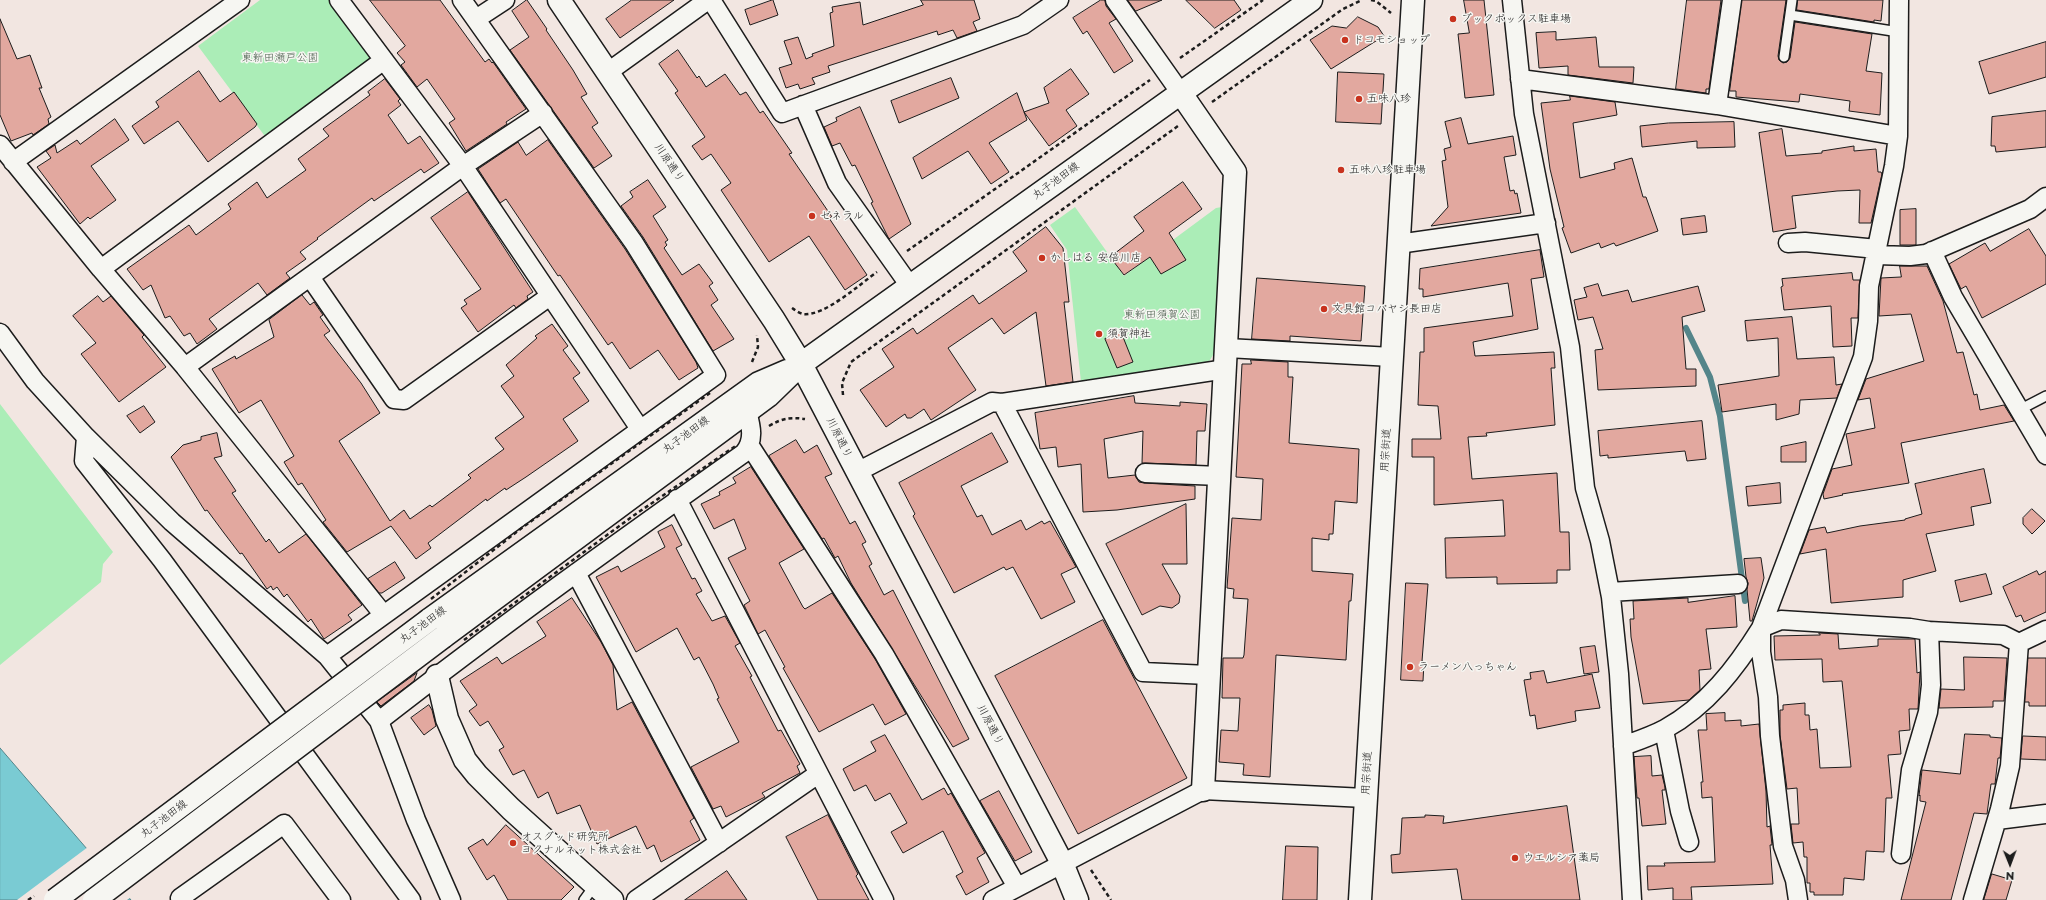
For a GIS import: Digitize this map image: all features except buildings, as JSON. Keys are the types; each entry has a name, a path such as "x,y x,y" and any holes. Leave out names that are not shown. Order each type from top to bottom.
{"street":[{"path":"13,162 240,0"},
{"path":"339,0 462,166 640,429"},
{"path":"327,656 382,614 716,375 634,243 462,0"},
{"path":"476,19 505,0"},
{"name":"川原通り","path":"559,0 774,320 801,364 1062,863 1077,900"},
{"path":"608,72 709,0 782,113 1023,25 1059,0"},
{"path":"1115,0 1235,172 1203,790"},
{"name":"丸子池田線","path":"55,900 429,620 758,382 801,364 1180,92 1311,0"},
{"name":"用宗街道","path":"1360,900 1413,0"},
{"path":"1512,0 1524,114 1570,347 1585,488 1600,541 1610,592 1619,674 1632,900"},
{"path":"1717,105 1732,0"},
{"path":"1623,746 1664,730 1689,714 1711,695 1744,655 1761,628 1863,358 1868,321 1869,286 1877,252 1898,136 1899,0"},
{"path":"101,269 384,60"},
{"path":"1520,79 1717,105 1898,136"},
{"path":"803,105 837,183 894,260 910,286"},
{"path":"184,366 310,277 462,166 543,113"},
{"path":"0,145 101,269 184,366 382,614"},
{"path":"1788,243 1805,242 1910,256 1932,251 2030,209 2046,197"},
{"path":"1398,244 1546,223"},
{"path":"1932,251 1953,297 2046,455"},
{"path":"310,277 394,399 399,401 404,400 550,296"},
{"path":"0,333 35,381 86,437 172,522 327,656 380,721 416,820 451,900"},
{"path":"857,472 992,402 1002,403 1226,358 1392,357"},
{"name":"丸子池田線","path":"94,900 747,410 758,382"},
{"path":"1002,403 1143,672 1208,675"},
{"path":"380,721 437,676 576,573 744,453 746,442 747,410"},
{"path":"86,437 84,461 162,560 411,900"},
{"path":"746,442 884,654 1017,887"},
{"path":"1146,473 1220,476"},
{"path":"677,500 884,900"},
{"path":"576,573 719,843"},
{"path":"1610,592 1738,584"},
{"path":"1761,628 1781,620 2003,635 2019,643"},
{"path":"1761,628 1761,652 1768,697 1770,736 1783,846 1795,880 1798,900"},
{"path":"2019,643 2046,630"},
{"path":"1901,854 1911,770 1928,712 1931,685 1929,631"},
{"path":"1973,900 1997,820 2010,766 2019,643"},
{"path":"437,676 447,719 465,760 501,800 590,892 612,900"},
{"path":"1664,730 1680,811 1690,842"},
{"path":"636,900 818,774"},
{"path":"994,900 1203,790 1365,798"},
{"path":"1997,820 2046,814"},
{"path":"180,898 284,824 341,900"},
{"path":"1062,863 1087,900"}],"lane":[{"path":"1784,56 1792,0"},
{"path":"1790,15 1898,32"},
{"path":"2020,410 2046,396"}],"path":[{"path":"758,382 754,361 758,347 757,332 791,308 803,314 816,313 827,308 1263,0"},
{"path":"842,393 842,383 851,362 1342,9 1362,0"},
{"path":"1371,0 1376,0"},
{"path":"710,393 717,389"},
{"path":"746,442 780,420 791,417 810,420"}],"green space":[{"name":"東新田瀬戸公園","path":"260,0 329,0 374,60 267,139 198,46"},
{"name":"東新田須賀公園","path":"1075,207 1124,276 1216,208 1222,207 1215,352 1208,363 1081,382 1067,250 1050,225"},
{"path":"0,404 113,552 103,564 101,582 0,665"}],"water":[{"path":"0,748 131,900 0,900"}],"pier":[{"path":"88,847 131,897 127,900 17,900"}],"waterway":[{"path":"1686,328 1710,377 1720,416 1745,601"}],"place":[{"name":"ブックボックス駐車場","path":"1453,19"},
{"name":"ドコモショップ","path":"1345,40"},
{"name":"五味八珍","path":"1359,99"},
{"name":"五味八珍駐車場","path":"1341,170"},
{"name":"ゼネラル","path":"812,216"},
{"name":"かしはる 安倍川店","path":"1042,258"},
{"name":"文具館コバヤシ長田店","path":"1324,309"},
{"name":"須賀神社","path":"1099,334"},
{"name":"ラーメン八っちゃん","path":"1410,667"},
{"name":"オスグッド研究所 ヨクナルネット株式会社","path":"513,843"},
{"name":"ウエルシア薬局","path":"1515,858"}]}
